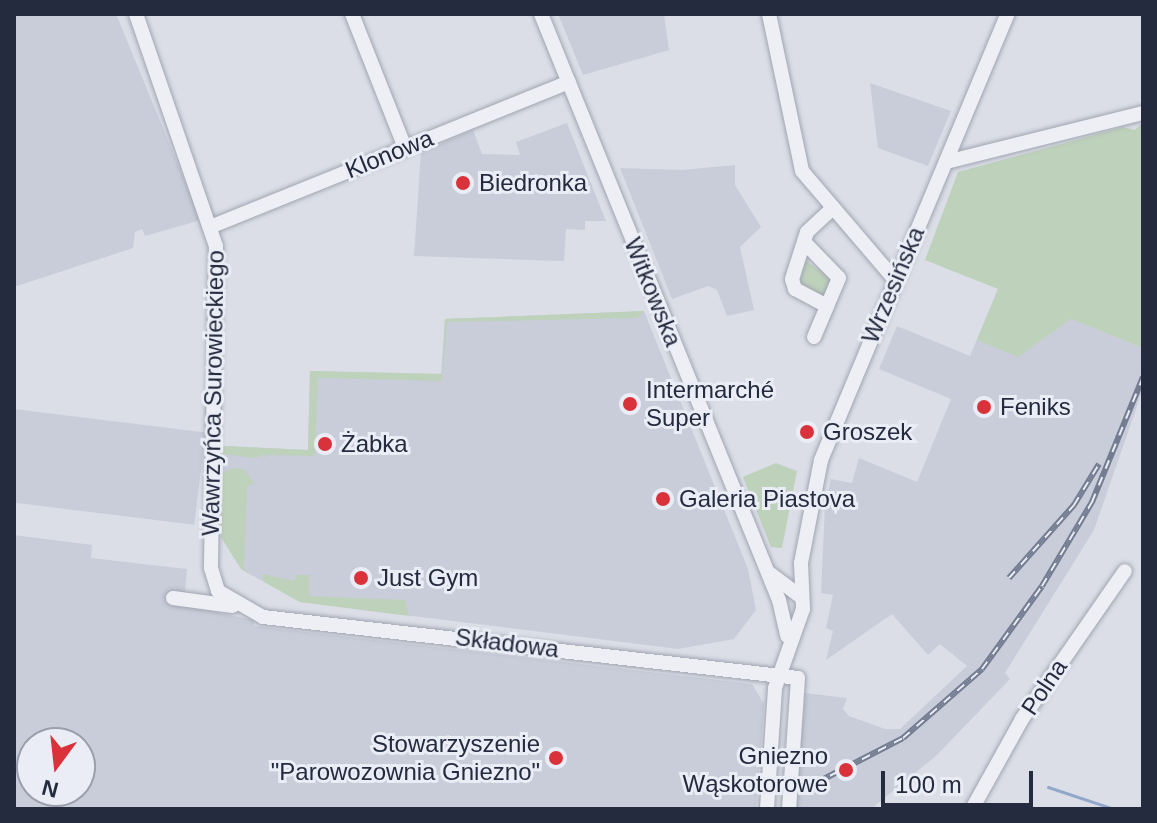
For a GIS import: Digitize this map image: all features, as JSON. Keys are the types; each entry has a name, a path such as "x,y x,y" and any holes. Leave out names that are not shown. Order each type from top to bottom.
{"street":[{"name":"Wawrzyńca Surowieckiego","path":"136,14 218,258 215,586"},
{"path":"352,14 405,148"},
{"name":"Witkowska","path":"541,14 770,574 789,596 790,617"},
{"path":"769,14 802,171 895,280"},
{"name":"Wrzesińska","path":"790,617 803,609 789,596 825,448 1008,14"},
{"name":"Klonowa","path":"210,227 569,82"},
{"path":"946,162 1143,113"},
{"path":"827,306 795,289 792,279 807,232 832,209"},
{"path":"804,242 839,278 814,337"},
{"path":"770,574 798,569"},
{"name":"Polna","path":"972,809 1022,719 1125,571"},
{"path":"189,600 215,586"},
{"name":"Składowa","path":"215,586 238,606"},
{"name":"Składowa","path":"173,598 238,606 263,617 778,676"},
{"path":"767,809 778,676 788,644 790,617"},
{"path":"778,676 798,678 789,809"}],"shaded area":[{"path":"14,14 116,14 201,220 145,236 142,229 135,232 133,248 14,287"},
{"path":"558,14 664,14 669,50 583,75"},
{"path":"870,83 951,111 928,166 878,148"},
{"path":"567,123 606,221 585,221 585,230 566,229 564,261 414,256 421,152 473,130 482,154 520,155 516,142"},
{"path":"735,165 735,185 761,227 740,247 754,310 727,316 717,290 708,286 672,299 620,168 682,170"},
{"path":"998,289 1143,348 1143,389 1094,530 1005,673 1010,679 937,755 871,809 796,809 805,693 847,698 843,709 849,716 885,729 900,729 967,666 940,644 928,655 892,614 826,660 833,631 826,628 833,595 821,593 825,506 831,479 852,483 859,458 917,482 951,399 879,369 897,326 970,356"},
{"path":"644,311 748,569 756,610 734,639 678,649 300,602 241,569 221,537 221,446 308,450 310,371 441,374 445,319"},
{"path":"14,409 206,433 194,525 14,503"},
{"path":"14,535 92,545 91,558 187,569 185,592 174,591 173,604 254,620 254,626 752,684 764,704 756,809 14,809"}],"green space":[{"path":"1143,122 1143,348 1071,319 1018,357 977,340 998,289 925,260 958,172 1123,127 1135,130"},
{"path":"805,260 833,280 825,299 799,286"},
{"path":"644,311 637,318 447,322 442,381 318,378 315,456 266,455 265,459 263,454 256,458 221,454 221,446 308,450 310,371 442,374 445,319"},
{"path":"776,463 797,471 782,548 771,547 743,477"},
{"path":"233,468 244,469 254,483 247,487 244,569 253,576 241,569 221,537 221,474"},
{"path":"262,574 295,581 296,575 309,575 309,596 405,600 409,616 300,602 264,582"}],"waterway":[{"path":"1048,787 1114,809"}],"railway":[{"path":"814,784 903,738 982,669 1042,586 1092,502 1143,377"},
{"path":"1009,578 1074,505 1099,464"}],"place":[{"name":"Biedronka","path":"463,183"},
{"name":"Intermarché Super","path":"630,404"},
{"name":"Feniks","path":"984,407"},
{"name":"Groszek","path":"807,432"},
{"name":"Żabka","path":"325,444"},
{"name":"Galeria Piastova","path":"663,499"},
{"name":"Just Gym","path":"361,578"},
{"name":"Stowarzyszenie \"Parowozownia Gniezno\"","path":"556,758"},
{"name":"Gniezno Wąskotorowe","path":"846,770"}]}
